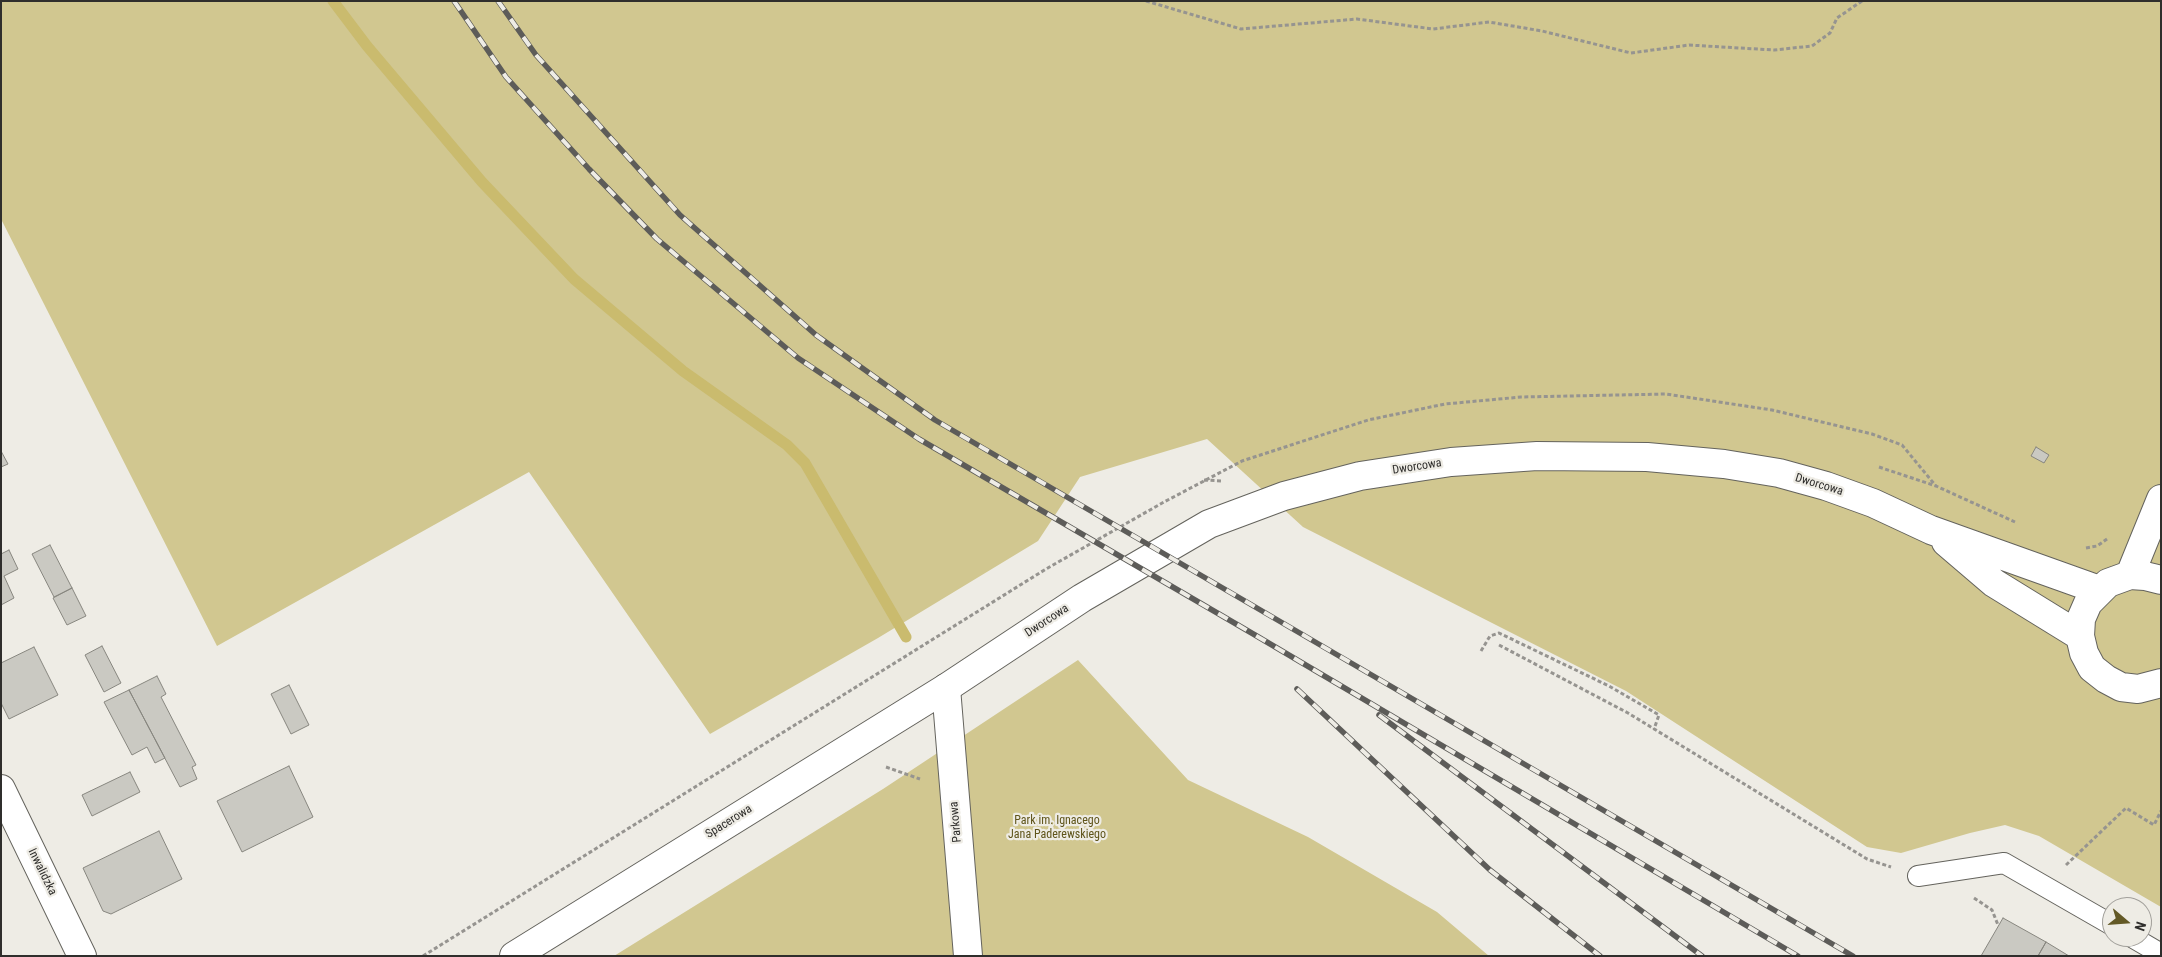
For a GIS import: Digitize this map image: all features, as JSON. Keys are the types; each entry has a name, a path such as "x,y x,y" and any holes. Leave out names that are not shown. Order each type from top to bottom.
{"street":[{"name":"Dworcowa","path":"946,688 1082,598 1209,524 1284,496 1360,476 1451,462 1538,456 1647,457 1724,464 1779,473 1826,486 1873,503 1931,530 2099,590"},
{"path":"2130,575 2161,499"},
{"name":"Dworcowa","path":"1931,530 1994,582 2080,636"},
{"path":"2159,686 2138,689 2121,687 2106,679 2092,668 2084,653 2080,636 2081,619 2088,603 2108,583 2130,575 2161,580"},
{"name":"Spacerowa","path":"514,956 946,688"},
{"name":"Parkowa","path":"946,688 968,956"},
{"name":"Inwalidzka","path":"1,789 82,956"}],"lane":[{"path":"1918,876 2004,863 2102,919"},
{"path":"2149,947 2161,954"}],"path":[{"path":"1146,1 1241,29 1356,19 1434,29 1489,22 1542,31 1631,53 1689,45 1774,50 1812,46 1830,33 1837,18 1862,1"},
{"path":"423,956 1046,569 1203,480"},
{"path":"1936,486 2018,523"},
{"path":"2080,548 2097,546 2109,538"},
{"path":"1482,651 1490,636 1495,632 1499,633 1609,686 1659,715 1654,729"},
{"path":"1499,645 1628,712 1867,859 1918,876"},
{"path":"878,766 890,767 925,780"},
{"path":"2045,886 2092,838 2126,808 2154,825 2161,811"},
{"path":"1992,910 1998,925"}],"green space":[{"path":"1,1 2161,1 2161,907 2152,902 2152,897 2144,897 2039,836 2005,825 1901,853 1867,847 1626,691 1303,527 1207,439 1080,477 1038,541 878,638 710,734 529,472 217,646 1,219"},
{"name":"Park im. Ignacego Jana Paderewskiego","path":"1078,660 1188,780 1308,837 1437,912 1489,956 614,956 883,789"}],"building":[{"path":"2036,447 2049,455 2044,463 2031,456"},
{"path":"1,451 8,464 1,467"},
{"path":"50,545 72,588 54,597 32,554"},
{"path":"9,550 18,569 4,576 14,598 1,605 1,554"},
{"path":"72,588 86,616 67,625 53,598"},
{"path":"102,646 121,683 104,692 85,655"},
{"path":"34,647 58,695 9,719 1,703 1,663"},
{"path":"157,676 166,694 161,697 196,765 192,767 197,779 180,787 129,690"},
{"path":"289,685 309,725 291,734 271,694"},
{"path":"129,690 165,758 155,763 147,747 132,755 104,702"},
{"path":"289,766 313,817 242,852 217,801"},
{"path":"130,772 140,792 92,816 82,795"},
{"path":"159,831 182,879 111,914 103,911 83,868"},
{"path":"2003,918 2046,942 2038,956 1981,956"},
{"path":"2046,942 2069,956 2038,956"}],"waterway":[{"path":"333,1 367,46 482,182 574,279 683,371 787,445 805,463 906,637"}],"railway":[{"path":"454,1 506,77 589,169 657,239 798,358 919,439 1798,956"},
{"path":"498,1 536,55 680,215 816,335 935,420 1853,956"},
{"path":"1297,689 1490,870 1600,956"},
{"path":"1379,715 1702,956"}]}
